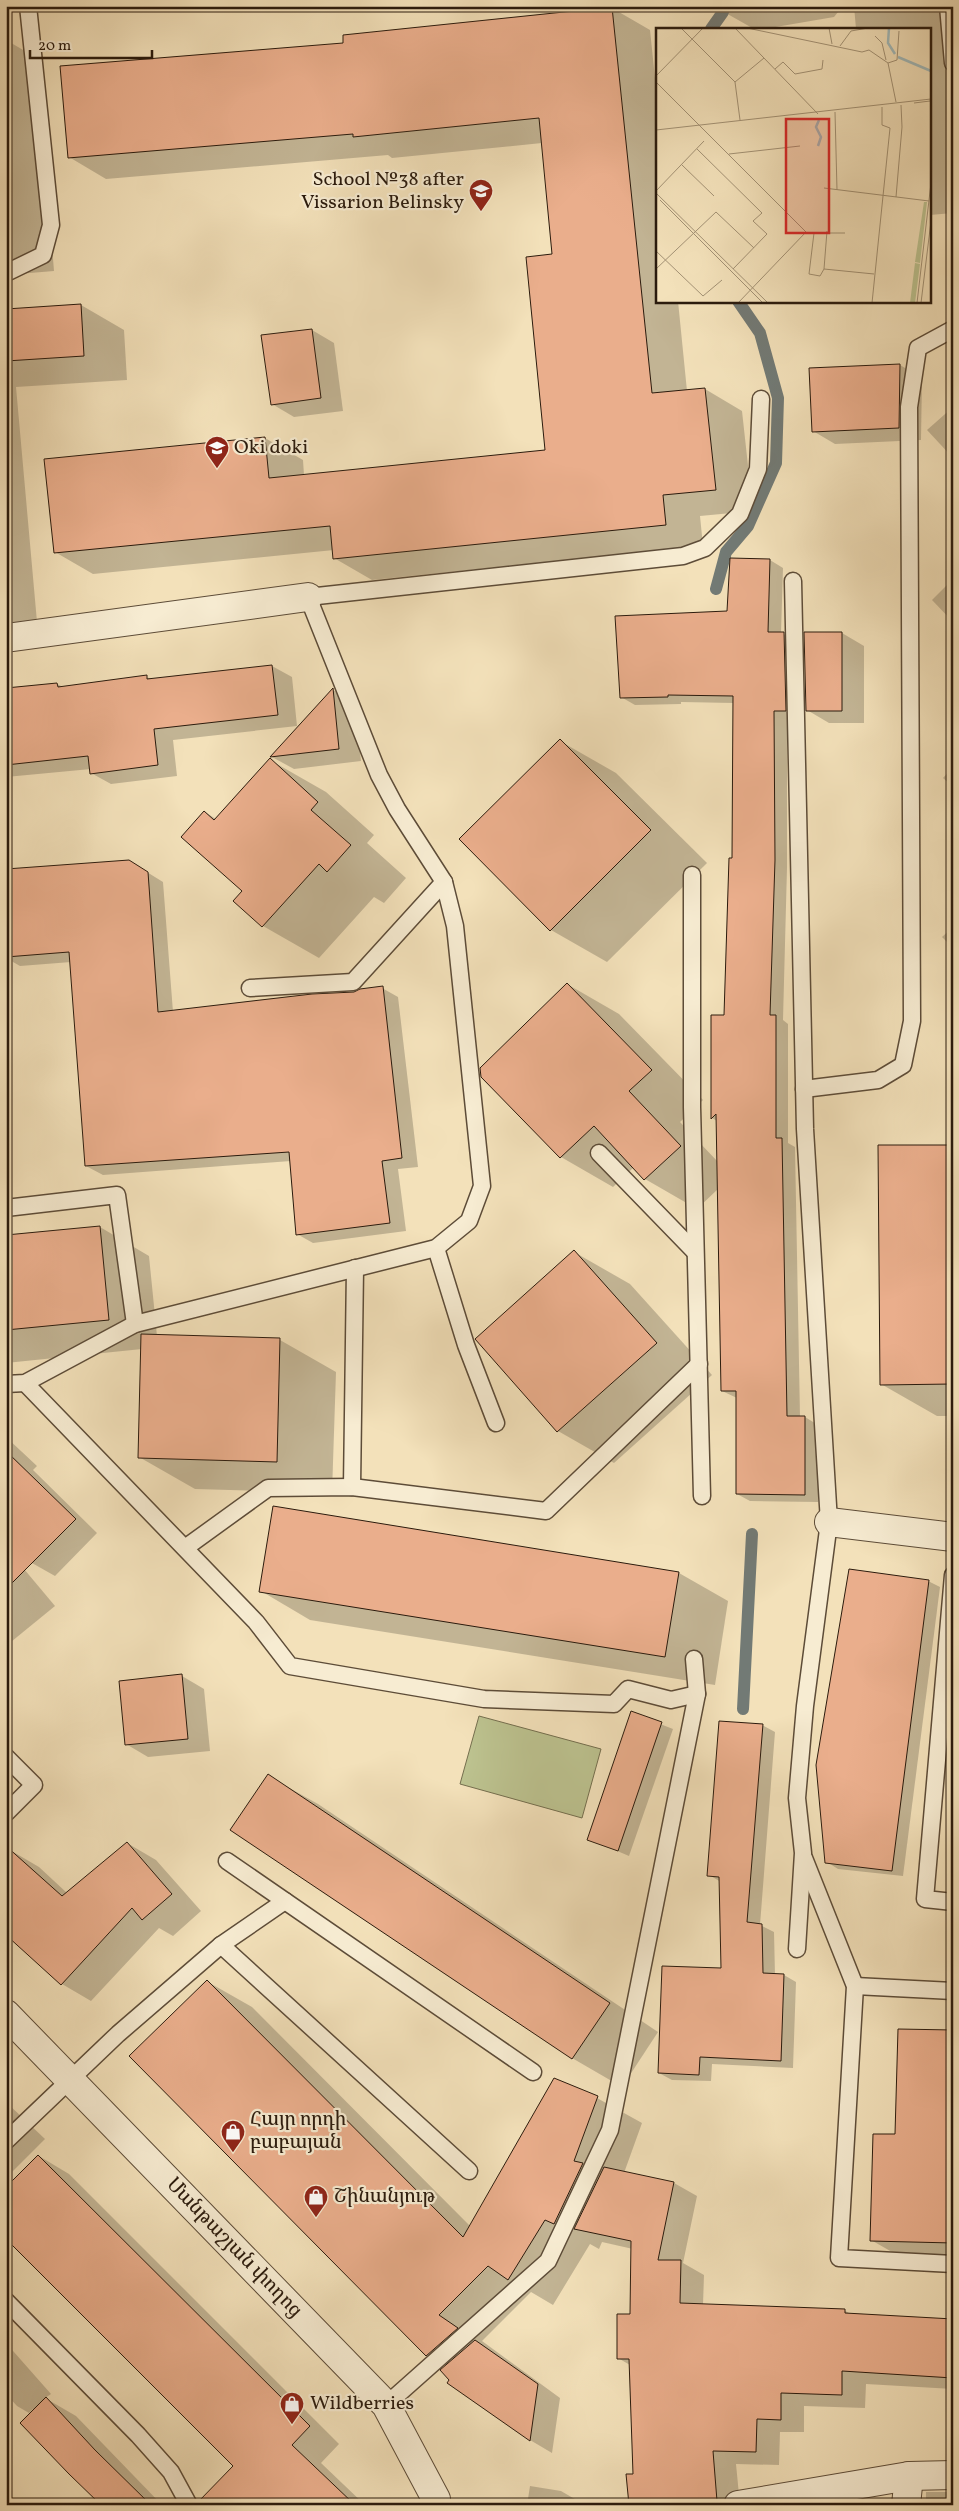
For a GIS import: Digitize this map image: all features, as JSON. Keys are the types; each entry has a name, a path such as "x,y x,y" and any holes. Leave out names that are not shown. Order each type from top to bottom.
{"street":[{"path":"6,638 308,598"},
{"path":"829,1522 953,1537"},
{"name":"Մանթաշյան փողոց","path":"6,2014 386,2405 435,2502"},
{"path":"738,2505 909,2476 953,2475"},
{"path":"906,2505 909,2476"}],"lane":[{"path":"6,273 43,255 52,225 28,6"},
{"path":"948,6 953,63"},
{"path":"804,1088 878,1080 903,1065 912,1021 909,407 918,348 953,328"},
{"path":"6,1384 26,1382 135,1324 436,1248 469,1221 482,1186 455,926 444,882 397,809 379,775 308,598 682,556 705,548 740,514 758,469 761,399"},
{"path":"793,581 804,1088 829,1522 805,1706 797,1798 803,1853 797,1949"},
{"path":"692,875 692,1107 702,1496"},
{"path":"250,988 354,982 444,882"},
{"path":"599,1153 696,1252"},
{"path":"6,1208 118,1195 135,1324"},
{"path":"436,1248 466,1345 496,1423"},
{"path":"352,1487 355,1268"},
{"path":"185,1548 268,1488 352,1487 546,1511 699,1364"},
{"path":"26,1382 256,1622 290,1666 484,1699 614,1704 628,1689 671,1700 696,1694"},
{"path":"953,1575 925,1899 953,1902"},
{"path":"386,2405 548,2261 610,2130 696,1694 694,1659"},
{"path":"6,1757 34,1785 6,1813"},
{"path":"803,1853 854,1986 839,2258 953,2264"},
{"path":"227,1861 533,2072"},
{"path":"6,2141 69,2079 222,1945 285,1901"},
{"path":"222,1945 469,2171"},
{"path":"854,1986 953,1991"},
{"path":"6,2301 138,2435 170,2472 189,2505"}],"green space":[{"path":"479,1716 601,1749 582,1818 460,1784"}],"building":[{"path":"612,7 652,393 705,388 716,490 663,495 666,525 333,559 330,526 54,553 44,459 265,437 269,478 545,450 526,257 552,254 539,118 353,137 353,134 68,158 60,66 343,43 343,35"},
{"path":"81,304 84,356 6,361 6,309"},
{"path":"312,329 321,398 271,405 261,335"},
{"path":"900,364 899,428 812,432 809,368"},
{"path":"730,558 770,559 768,632 784,632 786,711 774,711 775,860 770,1015 776,1015 776,1138 782,1138 787,1416 805,1416 805,1495 736,1494 736,1391 721,1391 716,1114 711,1119 711,1015 724,1015 729,858 732,858 733,696 668,695 668,697 620,698 615,616 727,611"},
{"path":"804,632 842,632 842,711 806,711"},
{"path":"272,665 278,715 154,729 158,765 90,774 88,756 6,765 6,688 57,683 58,687 147,675 147,679"},
{"path":"333,688 339,749 270,757"},
{"path":"560,739 651,830 550,931 459,839"},
{"path":"270,758 318,802 311,810 351,845 327,872 319,864 262,927 233,901 242,891 181,837 204,811 214,820"},
{"path":"129,860 148,872 158,1012 312,994 354,992 360,989 383,986 402,1158 382,1161 390,1223 296,1235 289,1152 85,1166 69,952 6,957 6,869"},
{"path":"567,983 652,1070 629,1091 681,1146 644,1180 594,1126 560,1158 481,1077 480,1068"},
{"path":"878,1145 950,1145 952,1384 880,1385"},
{"path":"100,1226 109,1320 6,1330 6,1235"},
{"path":"574,1250 657,1343 557,1432 475,1339"},
{"path":"141,1334 280,1338 277,1462 138,1458"},
{"path":"6,1451 76,1519 6,1589"},
{"path":"273,1506 679,1572 665,1657 259,1592"},
{"path":"849,1569 929,1580 892,1871 825,1863 816,1765"},
{"path":"182,1674 188,1739 125,1745 119,1681"},
{"path":"631,1711 662,1722 618,1851 587,1840"},
{"path":"719,1721 763,1724 747,1922 762,1924 763,1973 784,1974 781,2061 700,2057 699,2075 658,2073 662,1966 721,1968 719,1877 707,1876"},
{"path":"268,1774 610,2003 572,2059 230,1830"},
{"path":"127,1842 172,1894 142,1920 132,1908 61,1985 6,1935 6,1846 62,1896"},
{"path":"207,1980 463,2237 554,2078 598,2096 574,2161 583,2163 554,2224 545,2220 508,2280 488,2266 439,2315 458,2328 426,2356 129,2056"},
{"path":"898,2029 953,2030 953,2243 870,2241 873,2134 895,2134"},
{"path":"38,2155 310,2426 292,2445 355,2505 199,2505 198,2502 233,2466 6,2239 6,2187"},
{"path":"604,2167 674,2182 658,2260 681,2260 680,2303 845,2309 845,2313 953,2319 953,2378 842,2371 842,2395 781,2393 781,2420 757,2419 756,2452 713,2451 717,2501 675,2505 629,2505 626,2474 633,2474 629,2359 617,2359 617,2314 630,2314 631,2241 574,2229"},
{"path":"475,2340 538,2384 530,2441 447,2383 449,2380 440,2370"},
{"path":"46,2397 95,2450 151,2505 101,2505 69,2474 20,2423"}],"waterway":[{"path":"712,28 723,12"},
{"path":"716,589 726,552 748,526 776,463 778,398 760,333 739,302"},
{"path":"743,1709 752,1534"}],"place":[{"name":"School №38 after Vissarion Belinsky","path":"481,212"},
{"name":"Oki doki","path":"217,469"},
{"name":"Հայր որդի բաբայան","path":"233,2153"},
{"name":"Շինանյութ","path":"316,2218"},
{"name":"Wildberries","path":"292,2425"}]}
